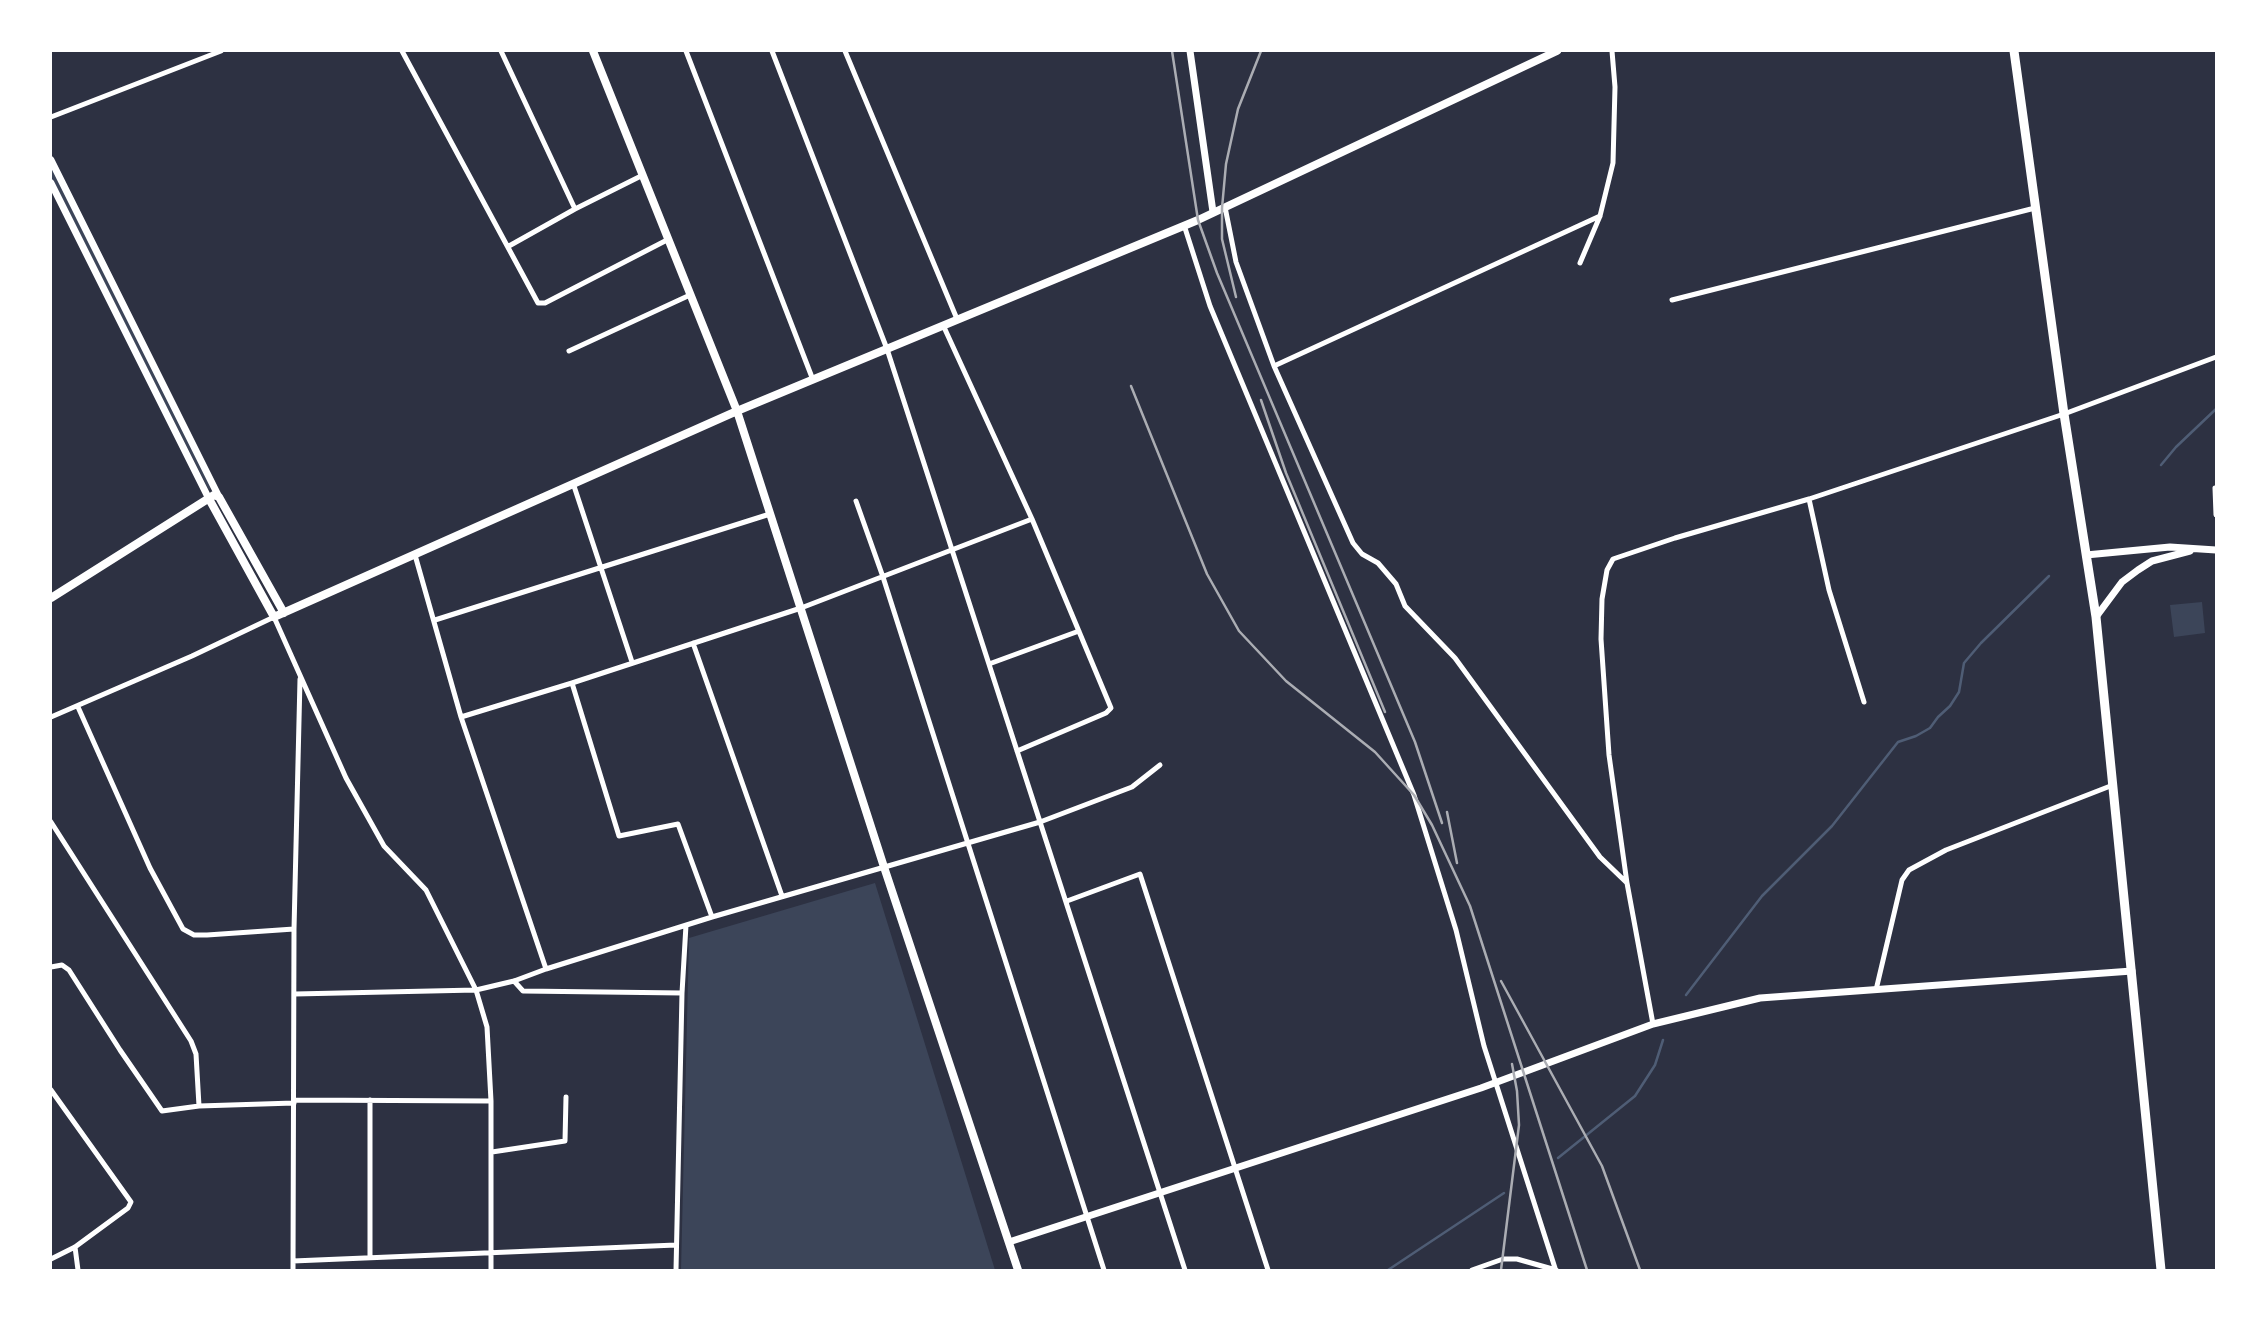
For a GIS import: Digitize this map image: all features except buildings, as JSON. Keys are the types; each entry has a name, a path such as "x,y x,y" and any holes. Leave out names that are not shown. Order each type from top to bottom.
{"main road":[{"path":"593,51 737,411 1018,1270"},
{"path":"208,497 274,617 737,411 1225,207 1557,51"},
{"path":"2014,51 2064,414 2096,617 2161,1270"},
{"path":"51,598 214,495 219,496 284,613"}],"street":[{"path":"51,117 221,51"},
{"path":"402,51 538,303 544,303 667,240"},
{"path":"501,51 575,209"},
{"path":"686,51 813,380"},
{"path":"772,51 887,349 1185,1270"},
{"path":"845,51 957,319"},
{"path":"1190,51 1213,212"},
{"path":"1580,263 1600,216 1613,163 1615,87 1612,51"},
{"path":"51,160 219,496"},
{"path":"509,246 643,175"},
{"path":"51,183 208,497"},
{"path":"1225,207 1237,262 1274,366 1353,543 1362,554 1378,563 1396,584 1405,606 1455,658 1600,857 1628,883"},
{"path":"1672,300 2035,208"},
{"path":"1274,366 1600,216"},
{"path":"1184,225 1210,306 1414,795 1459,942 1496,1083 1555,1269"},
{"path":"569,351 690,295"},
{"path":"943,325 1032,519 1111,708 1107,713 1017,751"},
{"path":"1653,1024 1609,755 1601,639 1602,599 1607,570 1613,559 1809,499 2064,414 2216,356"},
{"path":"573,483 632,662"},
{"path":"2215,488 2216,515"},
{"path":"1809,499 1829,590 1864,702"},
{"path":"856,501 883,577 1104,1270"},
{"path":"435,620 770,514"},
{"path":"461,717 800,608 1032,519"},
{"path":"2087,555 2170,547 2216,550"},
{"path":"2096,617 2116,589 2138,569 2152,561 2197,550"},
{"path":"415,555 461,717 546,969"},
{"path":"51,717 274,617 346,778 384,846 426,890 475,990 487,1027 492,1152 491,1270"},
{"path":"989,664 1079,631"},
{"path":"693,643 782,896"},
{"path":"293,1270 294,929 300,676"},
{"path":"572,683 619,836 678,824 712,917"},
{"path":"78,707 150,869 183,929 194,935 294,929"},
{"path":"295,994 475,990 514,981 712,917 1040,822 1132,787 1160,765"},
{"path":"1876,990 1902,880 1909,870 1946,850 2113,785"},
{"path":"51,822 191,1041 196,1054 199,1106"},
{"path":"1067,901 1140,873 1268,1270"},
{"path":"676,1270 682,993 687,926"},
{"path":"51,967 62,965 69,970 162,1111 199,1106 294,1102 491,1101"},
{"path":"1009,1242 1496,1083 1653,1024 1760,998 2132,971"},
{"path":"514,981 523,991 682,993"},
{"path":"51,1090 131,1202 128,1208 75,1247 51,1259"},
{"path":"492,1152 565,1141 566,1097"},
{"path":"370,1100 370,1257"},
{"path":"293,1261 676,1245"},
{"path":"75,1247 79,1270"},
{"path":"1472,1270 1503,1259 1555,1269"}],"shaded area":[{"path":"51,166 211,488 209,490 51,178"},
{"path":"2202,602 2205,633 2174,637 2170,605"},
{"path":"875,883 995,1270 681,1270 689,938"}],"waterway":[{"path":"2161,465 2216,409"},
{"path":"1686,995 1762,896 1832,826 1898,742 1930,728 1950,706 1959,692 1964,663 2049,576"},
{"path":"1558,1158 1635,1096 1655,1065 1663,1040"},
{"path":"1388,1270 1504,1193"}],"railway":[{"path":"1172,51 1198,220 1217,273 1415,742 1442,823"},
{"path":"1236,297 1222,239 1226,164 1238,109 1261,51"},
{"path":"1131,386 1207,574 1239,631 1286,681 1375,752 1414,795 1432,825 1470,906 1587,1270"},
{"path":"1261,400 1286,473 1385,712"},
{"path":"1447,812 1457,863"},
{"path":"1501,981 1602,1166 1640,1270"},
{"path":"1501,1270 1519,1125 1512,1064"}]}
